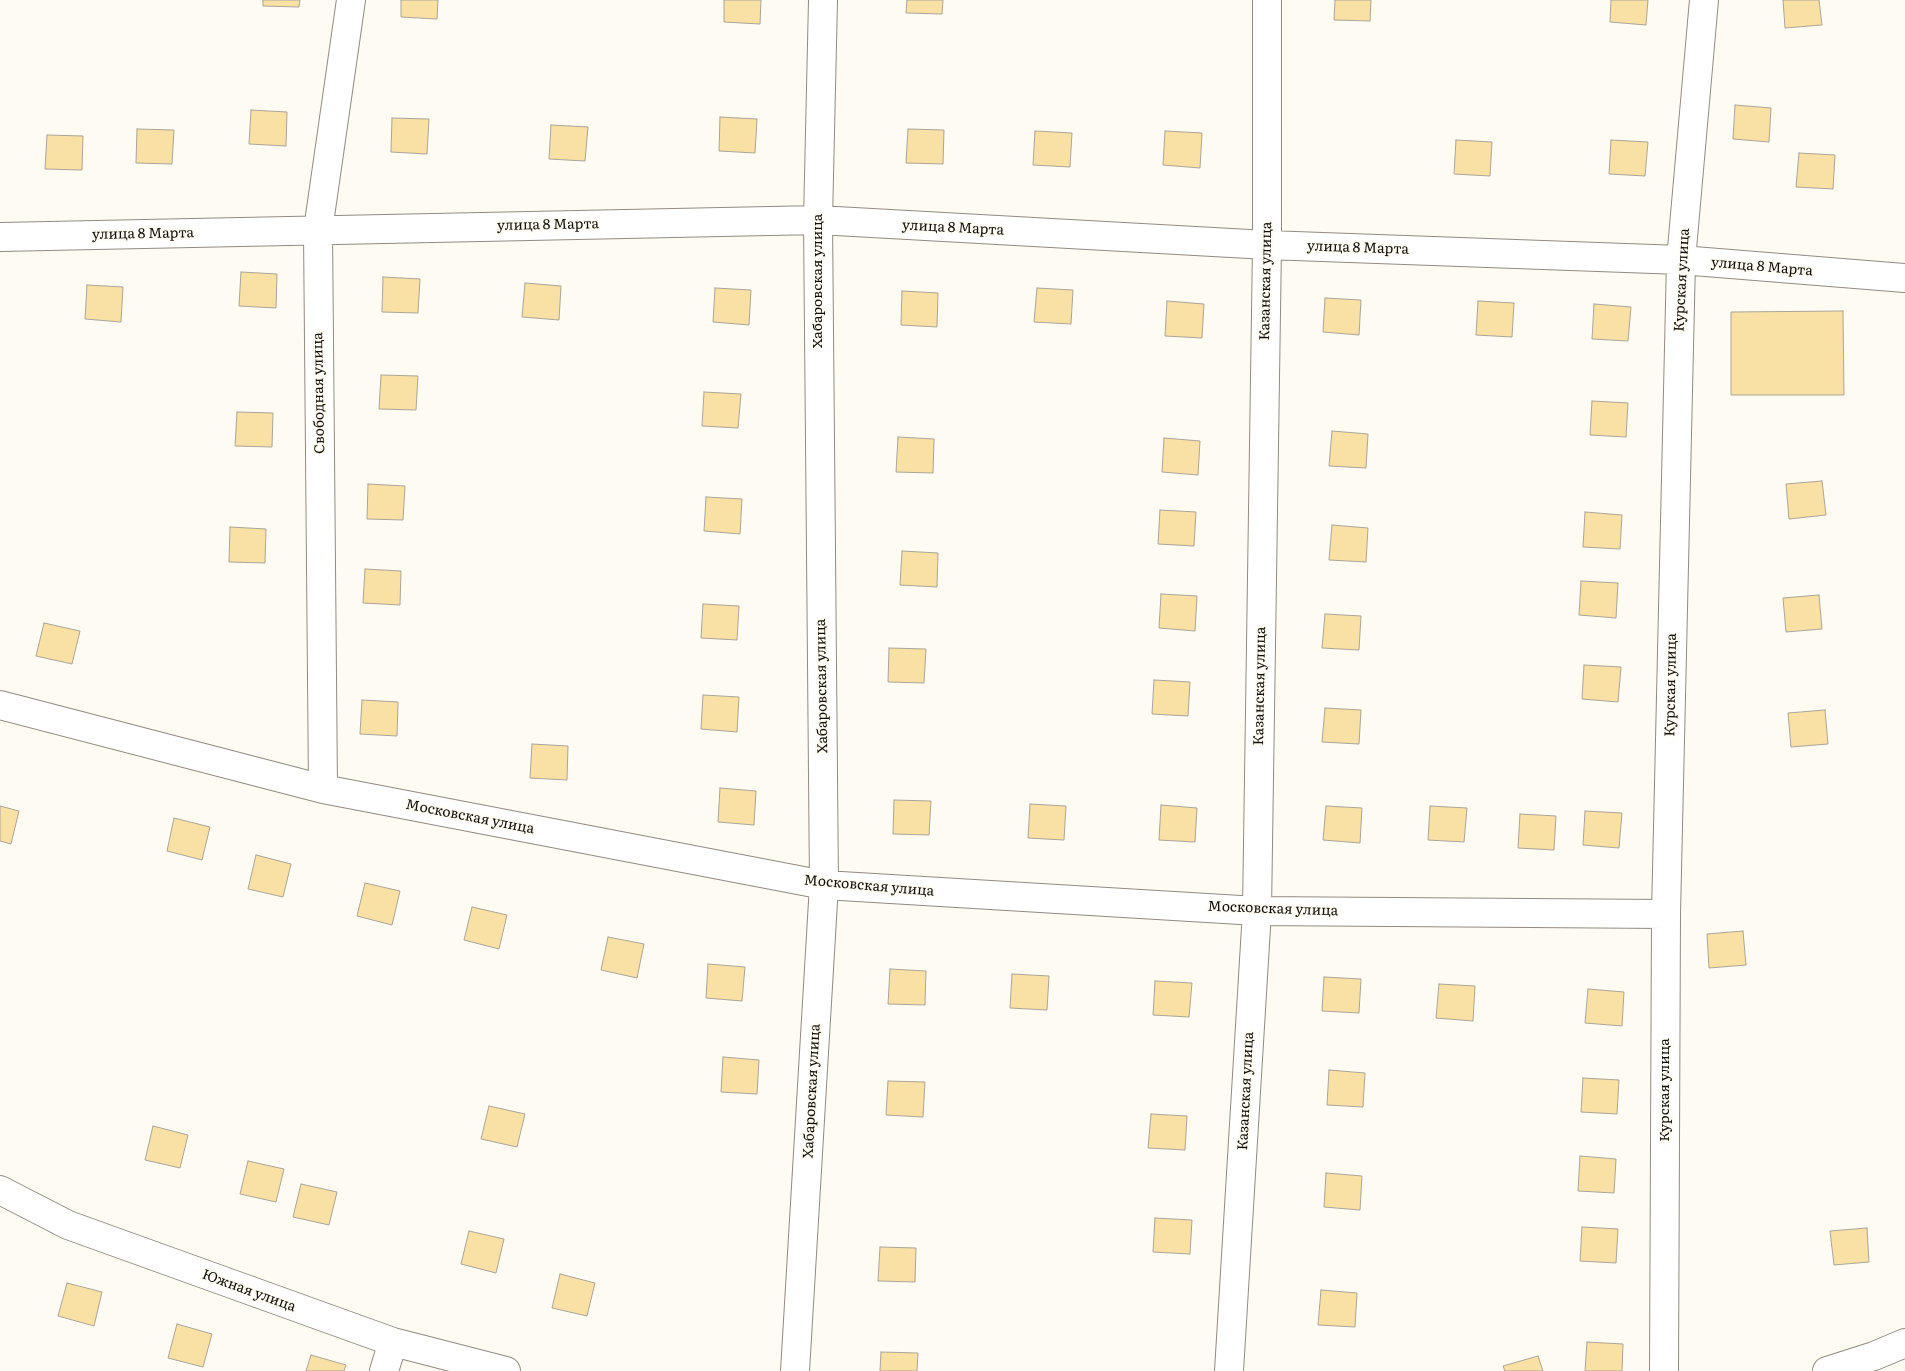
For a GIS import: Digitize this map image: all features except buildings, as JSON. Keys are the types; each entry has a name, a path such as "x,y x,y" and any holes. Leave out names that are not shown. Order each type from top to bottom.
{"street":[{"name":"Свободная улица","path":"323,789 318,230 351,0"},
{"name":"Хабаровская улица","path":"795,1371 824,885 818,220 823,0"},
{"name":"Казанская улица","path":"1229,1371 1257,911 1266,245 1267,0"},
{"name":"Курская улица","path":"1664,1371 1666,914 1681,260 1704,0"},
{"name":"улица 8 Марта","path":"0,237 818,220 1266,245 1681,260 1905,278"},
{"name":"Московская улица","path":"0,705 323,789 824,885 1257,911 1666,914"},
{"name":"Южная улица","path":"0,1190 68,1225 393,1342 506,1371"},
{"path":"384,1371 393,1342"},
{"path":"1827,1371 1874,1356 1905,1342"}]}
